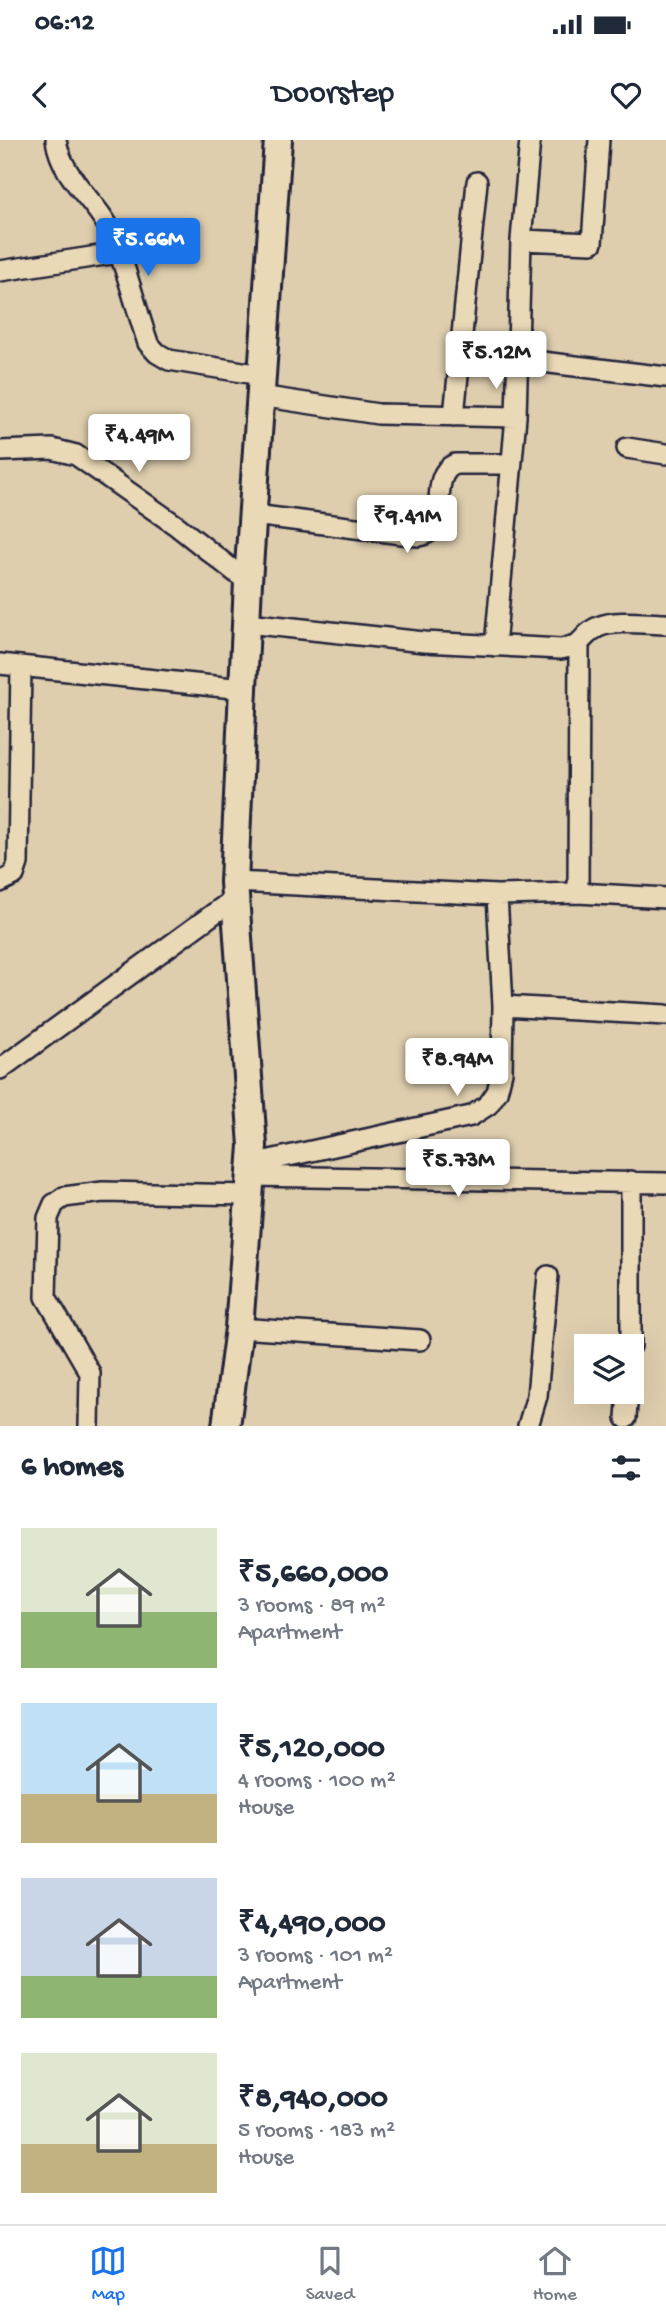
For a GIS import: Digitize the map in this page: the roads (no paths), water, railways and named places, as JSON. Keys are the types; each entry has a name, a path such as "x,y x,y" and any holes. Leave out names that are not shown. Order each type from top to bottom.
{"main road":[{"path":"226,1426 239,1328 253,1146 234,890 248,582 278,140"}],"street":[{"path":"56,140 59,156 71,177 104,222 118,253 148,343 156,353 169,360 378,414 516,417"},
{"path":"495,646 516,417 521,240 530,140"},
{"path":"521,240 592,243 599,140"},
{"path":"454,416 477,182"},
{"path":"0,271 118,253"},
{"path":"517,359 666,377"},
{"path":"627,448 666,454"},
{"path":"0,450 52,449 76,455 177,526 248,582"},
{"path":"254,515 418,536 428,534 435,526 442,475 447,467 455,464 510,464"},
{"path":"247,623 424,642 561,649 579,645 598,627 612,624 666,624"},
{"path":"578,893 579,645"},
{"path":"0,664 243,689"},
{"path":"0,882 14,875 18,863 21,666"},
{"path":"0,1069 234,890 497,895 578,893 666,898"},
{"path":"251,1178 471,1116 480,1111 497,1092 502,1072 503,1006 497,895"},
{"path":"503,1006 666,1014"},
{"path":"89,1426 90,1373 51,1310 47,1297 48,1218 54,1205 64,1197 251,1178 666,1182"},
{"path":"631,1181 631,1334"},
{"path":"528,1426 537,1396 548,1276"},
{"path":"239,1328 420,1340"},
{"path":"626,1418 627,1404"}]}
